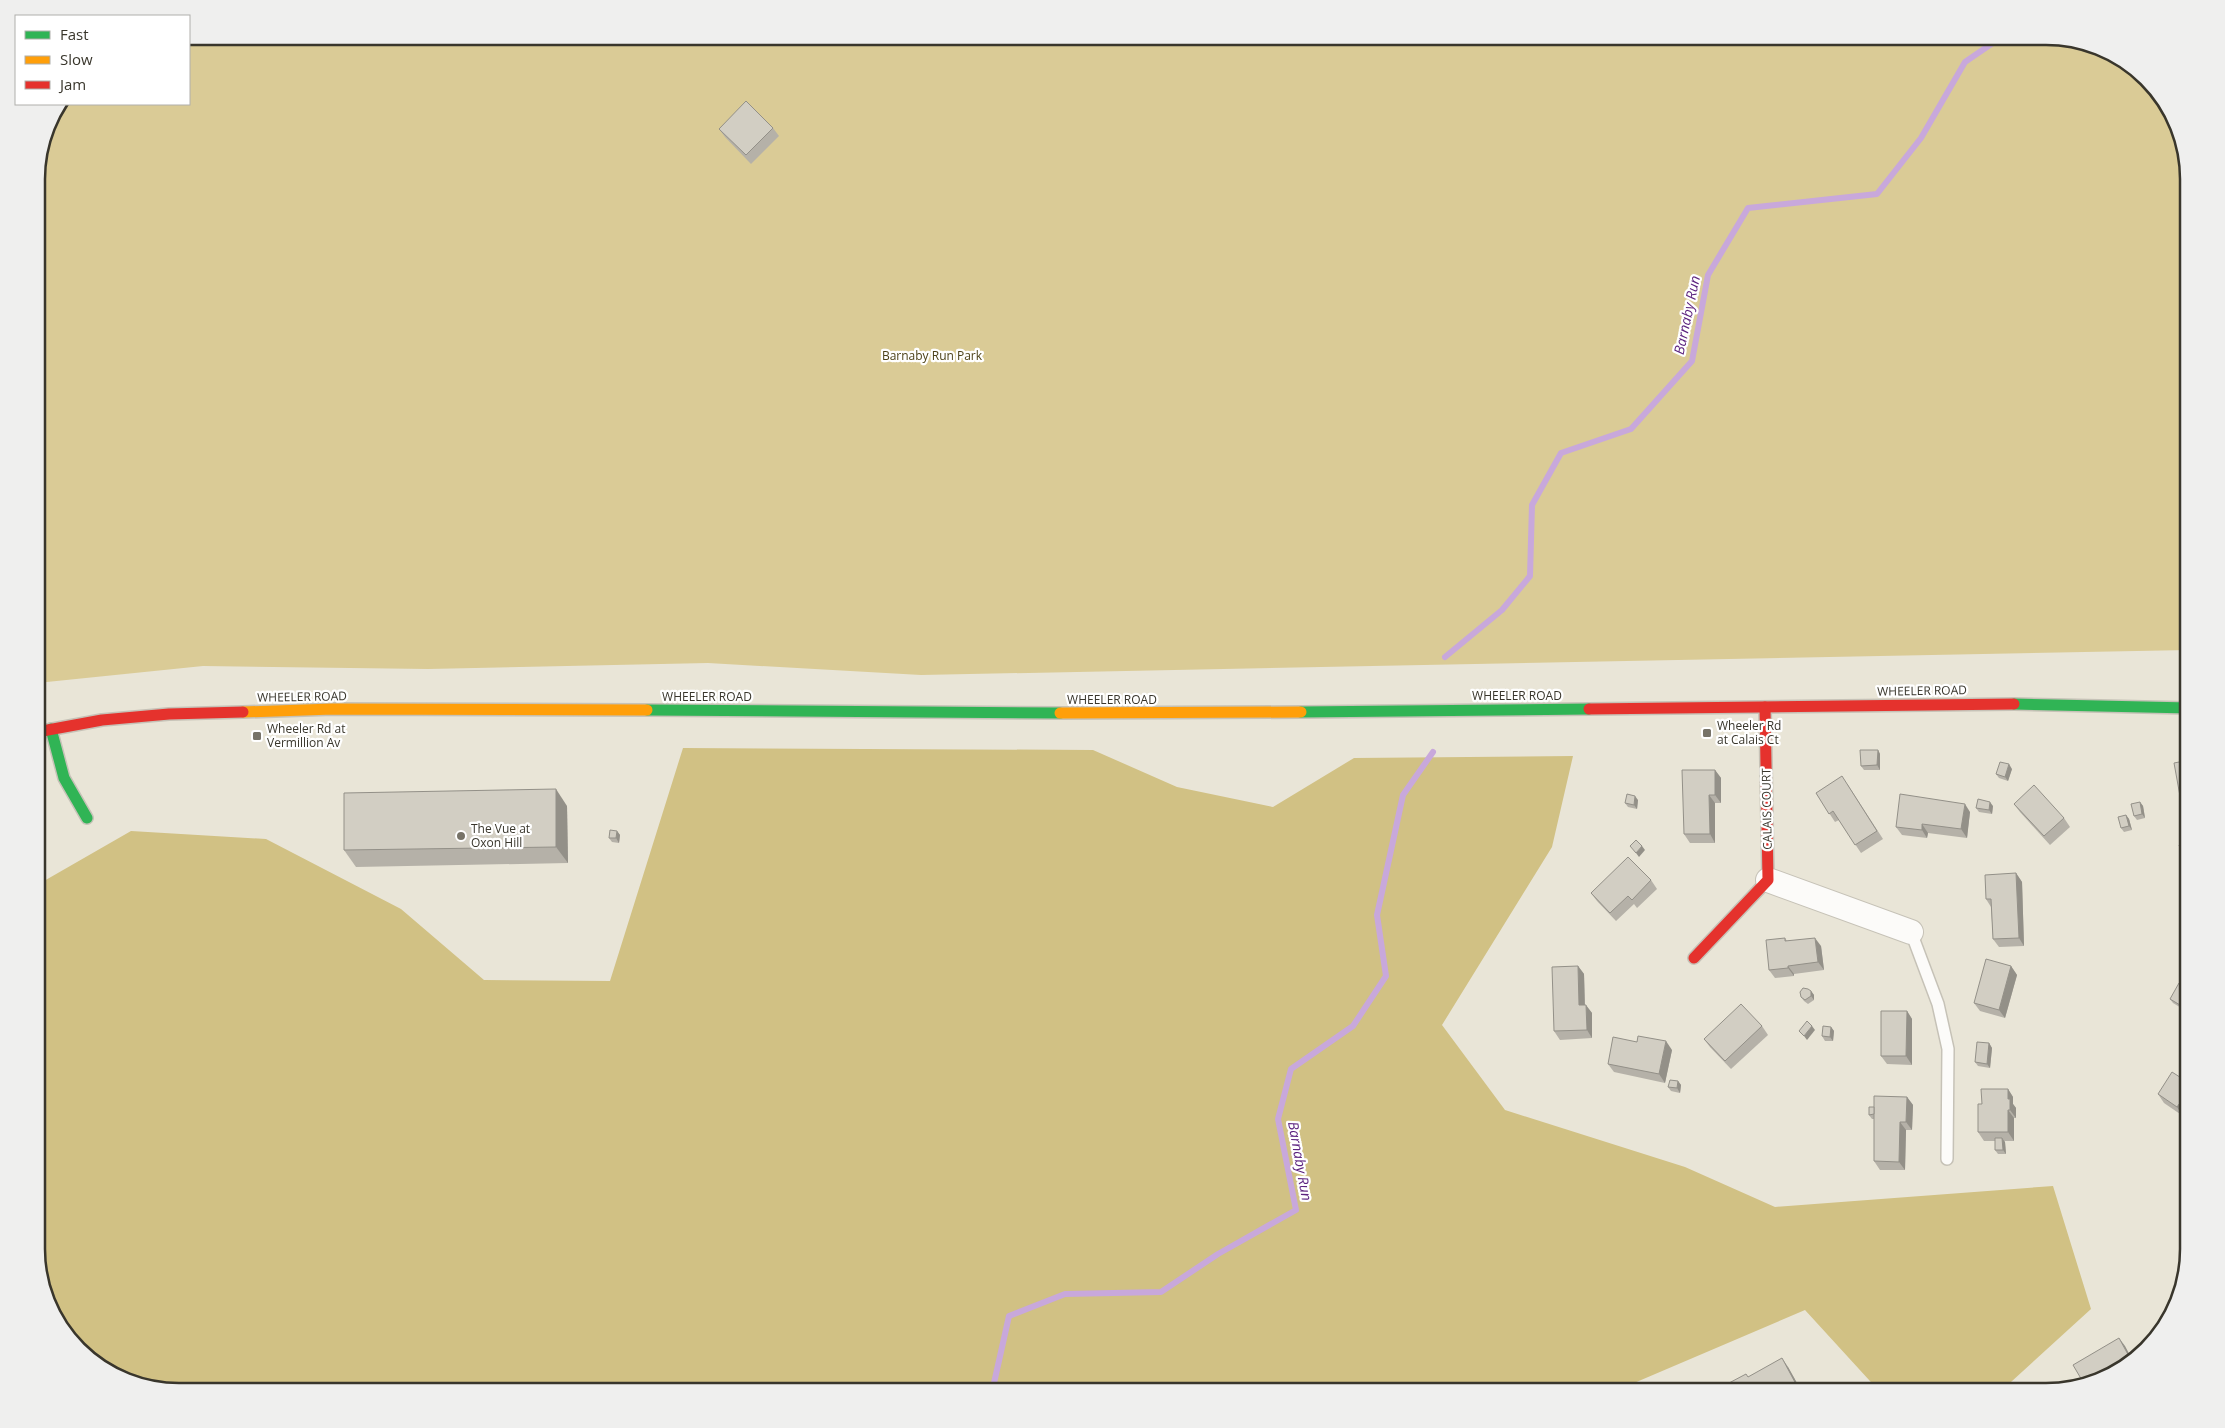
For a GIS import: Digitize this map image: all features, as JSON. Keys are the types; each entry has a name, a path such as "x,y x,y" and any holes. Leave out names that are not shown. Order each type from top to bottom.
{"main road":[{"name":"WHEELER ROAD","path":"45,730 102,720 169,714 333,709 760,710 1147,714 1989,704 2180,708"},
{"name":"CALAIS COURT","path":"1765,707 1768,880"},
{"path":"51,729 64,778 87,818"},
{"path":"1694,958 1768,880"}],"street":[{"path":"1768,880 1911,932"}],"lane":[{"path":"1911,932 1938,1004 1948,1049 1947,1159"}],"green space":[{"name":"Barnaby Run Park","path":"2046,45 2064,46 2089,52 2121,68 2147,91 2166,120 2173,136 2179,161 2180,650 921,675 708,663 428,669 203,666 45,682 46,161 55,128 68,105 190,105 190,46"}],"shaded area":[{"path":"683,748 1093,750 1177,787 1273,807 1354,758 1573,756 1552,847 1442,1025 1505,1110 1685,1167 1775,1207 2053,1186 2091,1309 2010,1383 1872,1383 1805,1310 1634,1383 179,1383 161,1382 136,1376 104,1360 78,1337 63,1316 52,1292 45,1258 45,880 131,831 266,839 401,909 484,980 610,981"}],"building":[{"path":"746,101 773,128 746,155 719,129"},
{"path":"1860,750 1878,750 1877,765 1861,766"},
{"path":"2000,762 2009,764 2005,777 1996,774"},
{"path":"2180,762 2180,796 2174,763"},
{"path":"1682,770 1715,770 1715,795 1709,795 1710,834 1684,834"},
{"path":"1842,776 1877,831 1855,845 1833,811 1829,814 1816,793"},
{"path":"2034,785 2064,818 2044,836 2014,804"},
{"name":"The Vue at Oxon Hill","path":"556,789 556,847 344,850 344,793"},
{"path":"1627,794 1635,796 1634,805 1625,803"},
{"path":"1900,794 1965,804 1961,829 1922,824 1922,830 1896,827"},
{"path":"1978,799 1990,802 1989,810 1976,808"},
{"path":"2140,802 2142,814 2134,816 2131,804"},
{"path":"2126,815 2129,826 2121,828 2118,817"},
{"path":"610,830 617,831 616,838 609,838"},
{"path":"1636,840 1642,846 1636,853 1630,846"},
{"path":"1628,857 1651,880 1632,900 1628,896 1610,913 1591,893"},
{"path":"2016,873 2019,938 1993,939 1991,899 1986,899 1985,875"},
{"path":"1785,938 1785,941 1815,938 1818,962 1769,970 1766,940"},
{"path":"1986,959 2011,966 1999,1010 1974,1003"},
{"path":"1578,966 1579,1005 1586,1005 1587,1030 1554,1031 1552,967"},
{"path":"2179,983 2180,984 2180,1005 2170,999"},
{"path":"1803,988 1811,991 1811,996 1805,1000 1801,997 1800,992"},
{"path":"1741,1004 1762,1026 1725,1061 1704,1039"},
{"path":"1881,1011 1907,1011 1906,1056 1881,1056"},
{"path":"1807,1021 1812,1026 1804,1036 1799,1031"},
{"path":"1823,1026 1831,1027 1830,1037 1822,1036"},
{"path":"1638,1036 1666,1041 1659,1074 1608,1064 1613,1037 1637,1042"},
{"path":"1977,1042 1989,1043 1987,1064 1975,1062"},
{"path":"2172,1072 2180,1077 2180,1103 2177,1107 2158,1094"},
{"path":"1670,1080 1678,1081 1677,1088 1668,1087"},
{"path":"1981,1089 2008,1089 2010,1110 2008,1110 2008,1132 1978,1132 1978,1104 1982,1104"},
{"path":"1874,1096 1907,1097 1906,1122 1900,1122 1899,1162 1874,1161"},
{"path":"1869,1107 1874,1107 1874,1114 1869,1115"},
{"path":"1995,1138 2002,1138 2003,1150 1995,1150"},
{"path":"2119,1338 2128,1355 2105,1369 2081,1378 2073,1365"},
{"path":"1782,1358 1795,1383 1729,1383 1746,1374 1748,1377"}],"waterway":[{"name":"Barnaby Run","path":"1445,657 1502,610 1530,576 1532,505 1561,453 1631,429 1692,361 1708,275 1748,208 1877,194 1921,138 1965,62 1990,45"},
{"name":"Barnaby Run","path":"994,1383 1009,1316 1065,1294 1161,1292 1218,1254 1296,1210 1278,1119 1291,1069 1353,1026 1386,976 1377,915 1403,795 1433,752"}],"traffic: fast":[{"path":"2014,704 2180,708"},
{"path":"1301,712 1589,709"},
{"path":"647,710 1060,713"},
{"path":"51,729 64,778 87,818"}],"traffic: slow":[{"path":"243,712 333,709 647,710"},
{"path":"1060,713 1301,712"}],"traffic: jam":[{"path":"1589,709 2014,704"},
{"path":"1694,958 1768,880 1765,707"},
{"path":"45,731 102,720 169,714 243,712"}],"place":[{"name":"Wheeler Rd at Calais Ct","path":"1707,733"},
{"name":"Wheeler Rd at Vermillion Av","path":"257,736"},
{"name":"The Vue at Oxon Hill","path":"461,836"}]}
